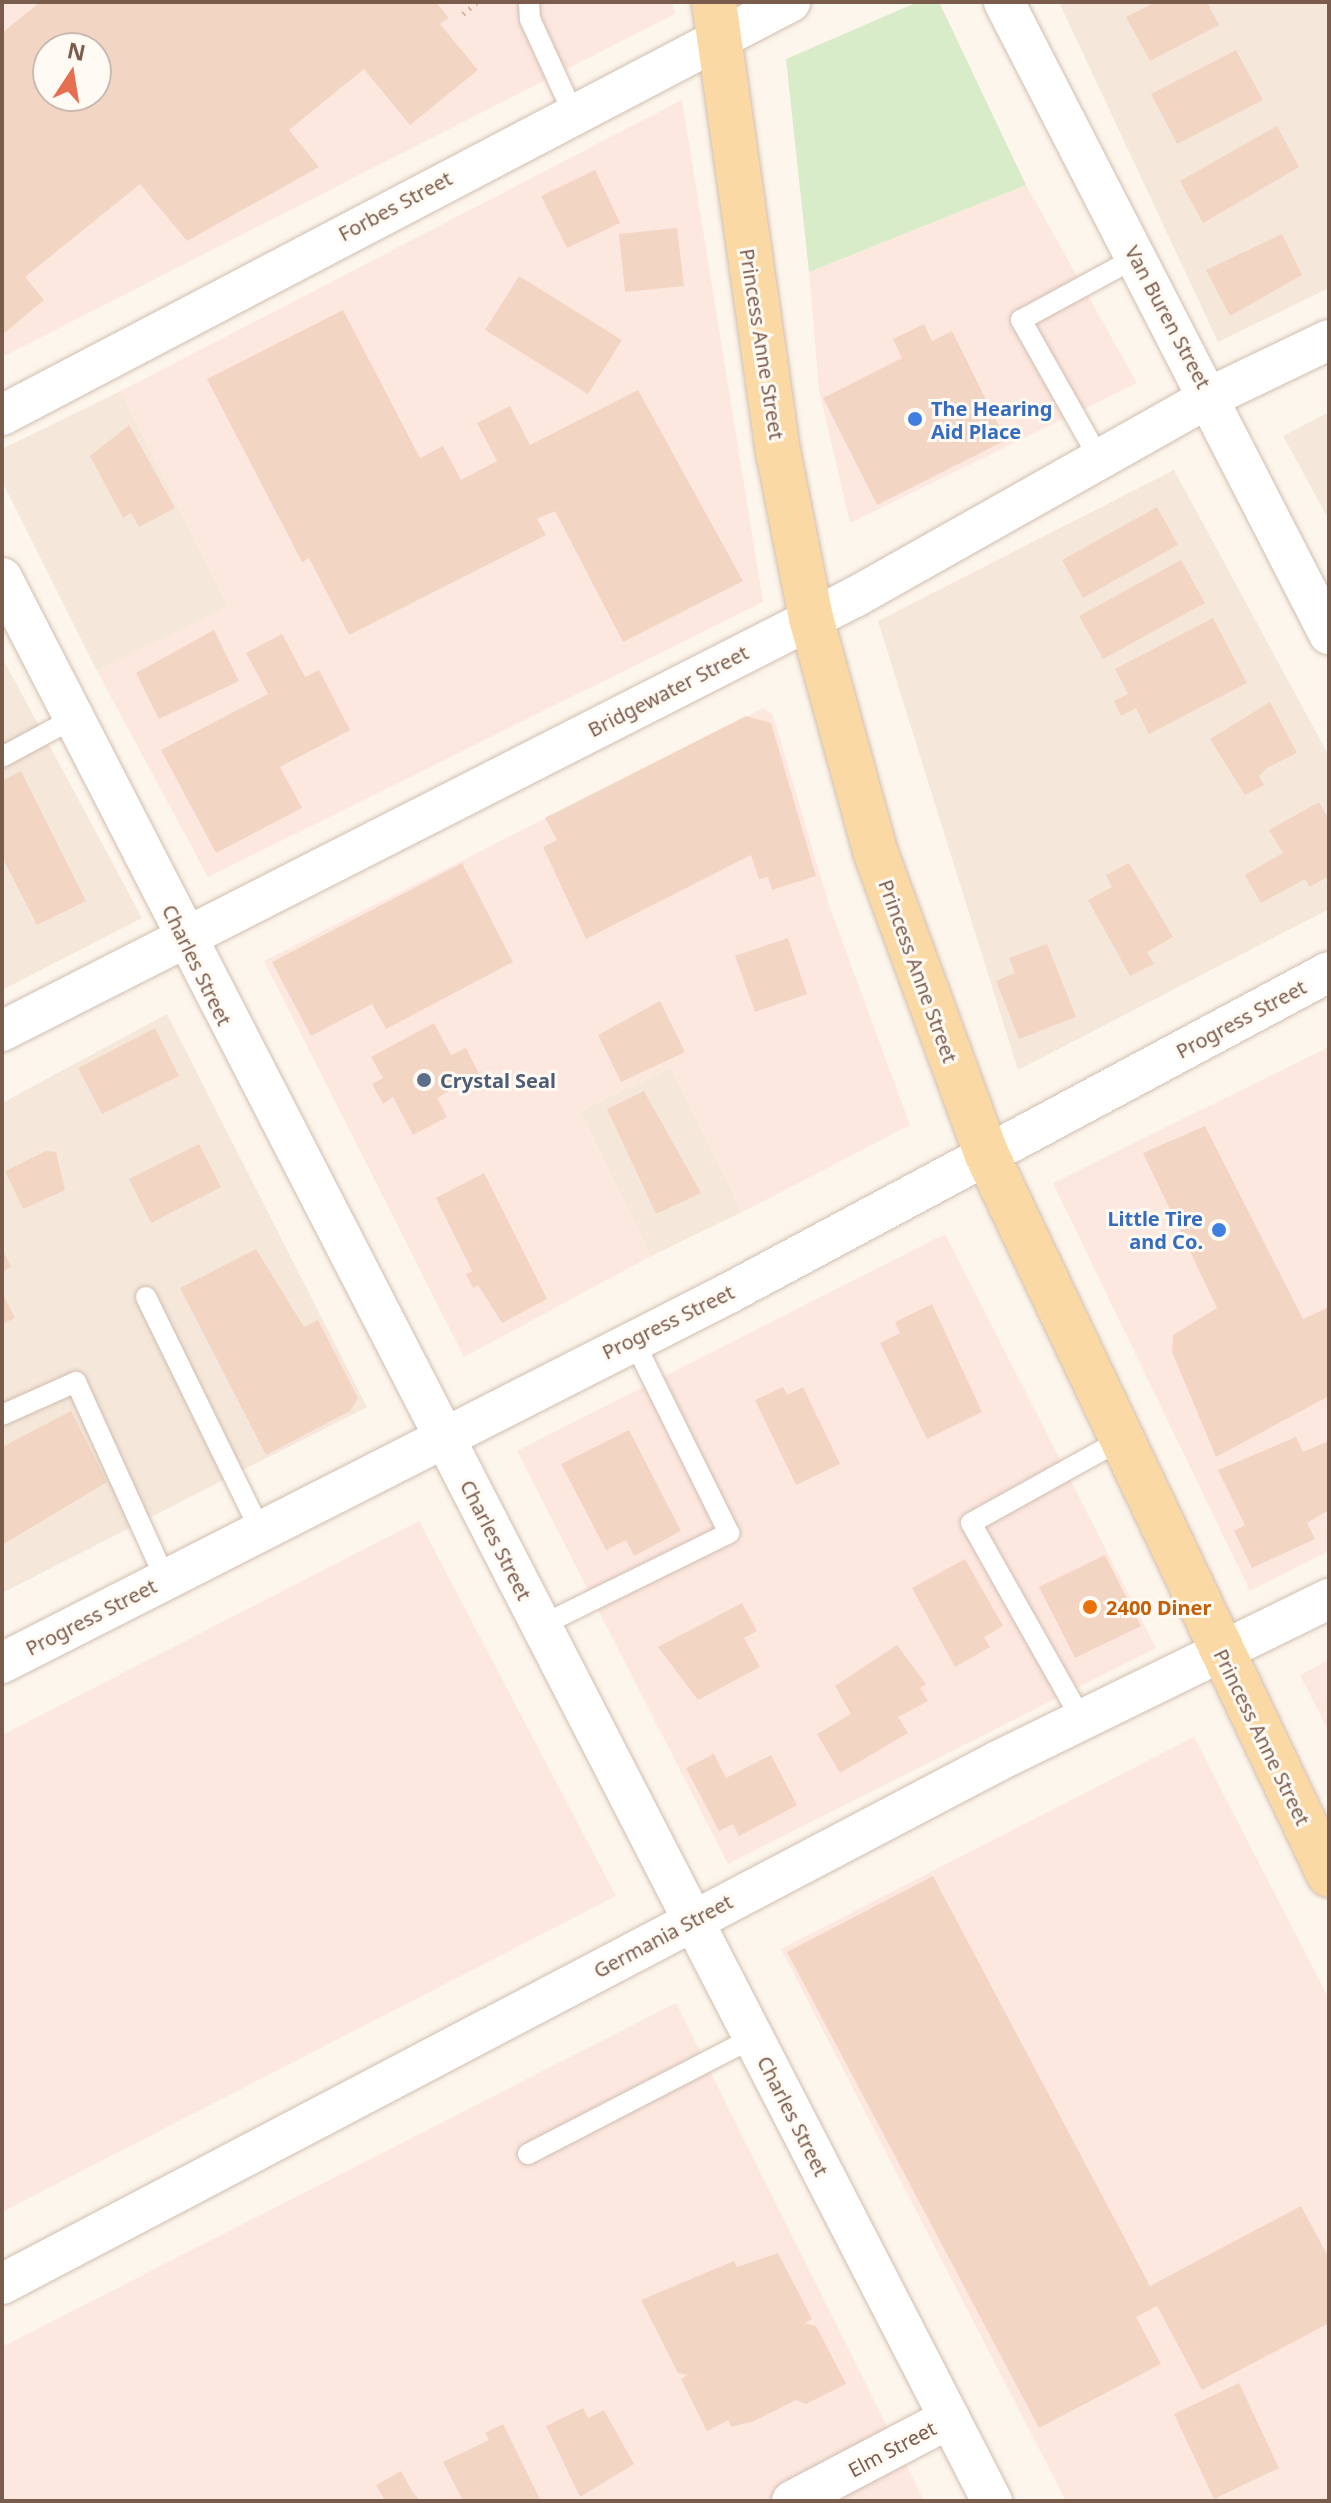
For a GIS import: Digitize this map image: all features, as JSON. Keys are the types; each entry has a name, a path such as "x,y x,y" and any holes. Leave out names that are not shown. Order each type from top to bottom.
{"main road":[{"name":"Princess Anne Street","path":"716,21 779,456 811,618 875,851 987,1155 1329,1875"}],"street":[{"name":"Forbes Street","path":"2,415 574,115 716,21 790,2"},
{"name":"Van Buren Street","path":"1004,2 1210,397 1245,481 1329,634"},
{"name":"Bridgewater Street","path":"2,1031 811,618 1210,397 1329,340"},
{"name":"Charles Street","path":"2,578 184,939 992,2501"},
{"name":"Progress Street","path":"2,1663 442,1435 633,1340 1329,972"},
{"name":"Germania Street","path":"2,2284 692,1921 1082,1720 1329,1599"},
{"name":"Elm Street","path":"792,2501 950,2418"}],"lane":[{"path":"529,2 530,19 574,115"},
{"path":"1100,460 1021,320 1137,257"},
{"path":"2,757 74,718"},
{"path":"146,1297 260,1530"},
{"path":"540,1626 729,1533 633,1340"},
{"path":"2,1415 76,1382 165,1578"},
{"path":"1082,1720 971,1523 1121,1440"},
{"path":"528,2154 753,2038"}],"path":[{"path":"463,14 477,2"}],"shaded area":[{"path":"2,2 673,2 675,14 2,357"},
{"path":"1059,2 1329,2 1329,288 1218,342"},
{"path":"682,100 763,602 208,877 97,671 228,606 121,391"},
{"path":"1026,185 1137,383 850,523 819,390 809,272"},
{"path":"121,391 228,606 97,671 2,481 2,449"},
{"path":"1329,412 1329,520 1283,436"},
{"path":"1174,470 1329,756 1329,909 1018,1070 878,621"},
{"path":"2,657 142,918 2,990"},
{"path":"763,708 773,715 829,905 910,1125 742,1212 671,1067 580,1111 651,1256 464,1357 264,961"},
{"path":"167,1014 367,1407 2,1593 2,1103"},
{"path":"1329,1047 1329,1551 1250,1591 1053,1183"},
{"path":"671,1067 742,1212 651,1256 580,1111"},
{"path":"945,1234 1156,1648 728,1864 517,1451"},
{"path":"419,1521 616,1896 2,2212 2,1735"},
{"path":"1329,1660 1329,1732 1300,1675"},
{"path":"1194,1737 1329,1999 1329,2501 1066,2501 781,1949"},
{"path":"676,2003 924,2501 2,2501 2,2347"}],"green space":[{"path":"918,2 939,2 1026,185 809,272 786,59"}],"building":[{"path":"40,2 436,2 449,18 440,24 478,70 410,125 364,69 289,130 319,167 187,241 140,184 25,277 44,300 2,335 2,33"},
{"path":"1156,2 1207,2 1219,25 1150,61 1126,17"},
{"path":"1236,50 1263,100 1177,144 1151,94"},
{"path":"1277,126 1299,167 1203,223 1180,181"},
{"path":"595,170 620,223 567,248 541,196"},
{"path":"677,228 684,286 625,292 619,234"},
{"path":"1282,234 1302,275 1230,316 1206,270"},
{"path":"519,276 622,340 588,394 485,330"},
{"path":"343,310 420,458 443,446 461,480 497,461 477,423 510,406 530,445 638,390 743,581 623,642 555,511 537,519 546,535 349,635 309,558 302,562 207,379"},
{"name":"The Hearing Aid Place","path":"924,324 932,341 952,331 1006,440 877,505 823,398 902,358 893,339"},
{"path":"129,425 175,508 139,527 131,513 123,518 90,456"},
{"path":"1157,507 1178,545 1083,598 1062,560"},
{"path":"1181,560 1205,603 1103,659 1079,616"},
{"path":"1213,618 1247,683 1149,734 1136,708 1121,716 1114,701 1128,694 1115,669"},
{"path":"214,630 239,681 159,719 136,673"},
{"path":"282,634 305,677 319,670 350,730 280,767 302,808 216,853 161,750 268,694 246,653"},
{"path":"1270,702 1297,753 1267,768 1259,776 1264,785 1245,795 1210,739"},
{"path":"746,716 771,723 816,876 772,890 768,877 759,879 751,855 586,939 543,847 557,840 545,818"},
{"path":"21,771 86,901 37,925 2,857 2,781"},
{"path":"1319,802 1329,820 1329,876 1310,887 1305,879 1261,903 1245,875 1283,853 1269,830"},
{"path":"462,863 513,962 386,1029 372,1004 311,1036 272,962"},
{"path":"1129,863 1173,937 1147,952 1154,964 1130,976 1088,900 1112,887 1106,875"},
{"path":"788,938 807,994 755,1012 735,956"},
{"path":"1047,944 1076,1017 1019,1039 996,981 1015,973 1009,958"},
{"path":"660,1001 685,1052 621,1082 598,1035"},
{"name":"Crystal Seal","path":"434,1023 451,1055 466,1048 479,1074 437,1098 447,1117 413,1135 393,1097 383,1104 372,1084 383,1078 371,1057"},
{"path":"155,1028 179,1076 102,1114 78,1068"},
{"path":"644,1091 701,1193 656,1214 607,1109"},
{"name":"Little Tire and Co.","path":"1205,1126 1303,1319 1329,1307 1329,1396 1216,1457 1172,1352 1173,1335 1217,1308 1143,1153"},
{"path":"199,1144 221,1187 151,1223 129,1179"},
{"path":"46,1151 56,1152 65,1190 23,1209 5,1171"},
{"path":"484,1173 547,1299 502,1323 478,1285 473,1288 466,1274 472,1271 436,1198"},
{"path":"2,1248 11,1267 2,1272"},
{"path":"256,1249 304,1327 318,1320 358,1398 350,1411 266,1455 180,1288"},
{"path":"2,1292 15,1318 2,1324"},
{"path":"932,1304 982,1412 927,1439 880,1343 900,1333 895,1322"},
{"path":"783,1387 787,1395 803,1387 840,1464 796,1485 755,1400"},
{"path":"71,1411 107,1482 2,1545 2,1447"},
{"path":"629,1430 681,1531 634,1556 626,1540 606,1550 561,1464"},
{"path":"1296,1437 1303,1452 1326,1442 1329,1447 1329,1510 1307,1523 1315,1539 1252,1568 1234,1531 1245,1525 1218,1470"},
{"name":"2400 Diner","path":"1105,1555 1141,1626 1075,1658 1039,1587"},
{"path":"965,1559 1003,1626 984,1637 990,1647 955,1667 912,1588"},
{"path":"742,1603 757,1631 744,1638 760,1667 698,1700 658,1647"},
{"path":"897,1645 926,1684 920,1688 928,1701 898,1717 908,1733 840,1773 817,1734 851,1714 835,1686"},
{"path":"714,1754 726,1778 771,1755 797,1805 739,1836 733,1824 719,1831 686,1768"},
{"path":"933,1876 1150,2286 1301,2206 1329,2258 1329,2323 1202,2390 1157,2306 1136,2317 1161,2364 1039,2428 787,1952"},
{"path":"778,2253 812,2319 805,2323 816,2326 846,2384 806,2404 796,2400 754,2421 731,2427 728,2420 707,2431 681,2379 688,2375 678,2373 641,2300 734,2261 737,2267"},
{"path":"1239,2383 1279,2468 1214,2499 1174,2414"},
{"path":"583,2408 588,2418 604,2410 634,2464 580,2497 546,2426"},
{"path":"503,2424 541,2501 463,2501 443,2462 489,2440 485,2433"},
{"path":"401,2471 420,2501 385,2501 376,2485"}],"place":[{"name":"The Hearing Aid Place","path":"915,419"},
{"name":"Crystal Seal","path":"424,1080"},
{"name":"Little Tire and Co.","path":"1219,1230"},
{"name":"2400 Diner","path":"1090,1607"}]}
